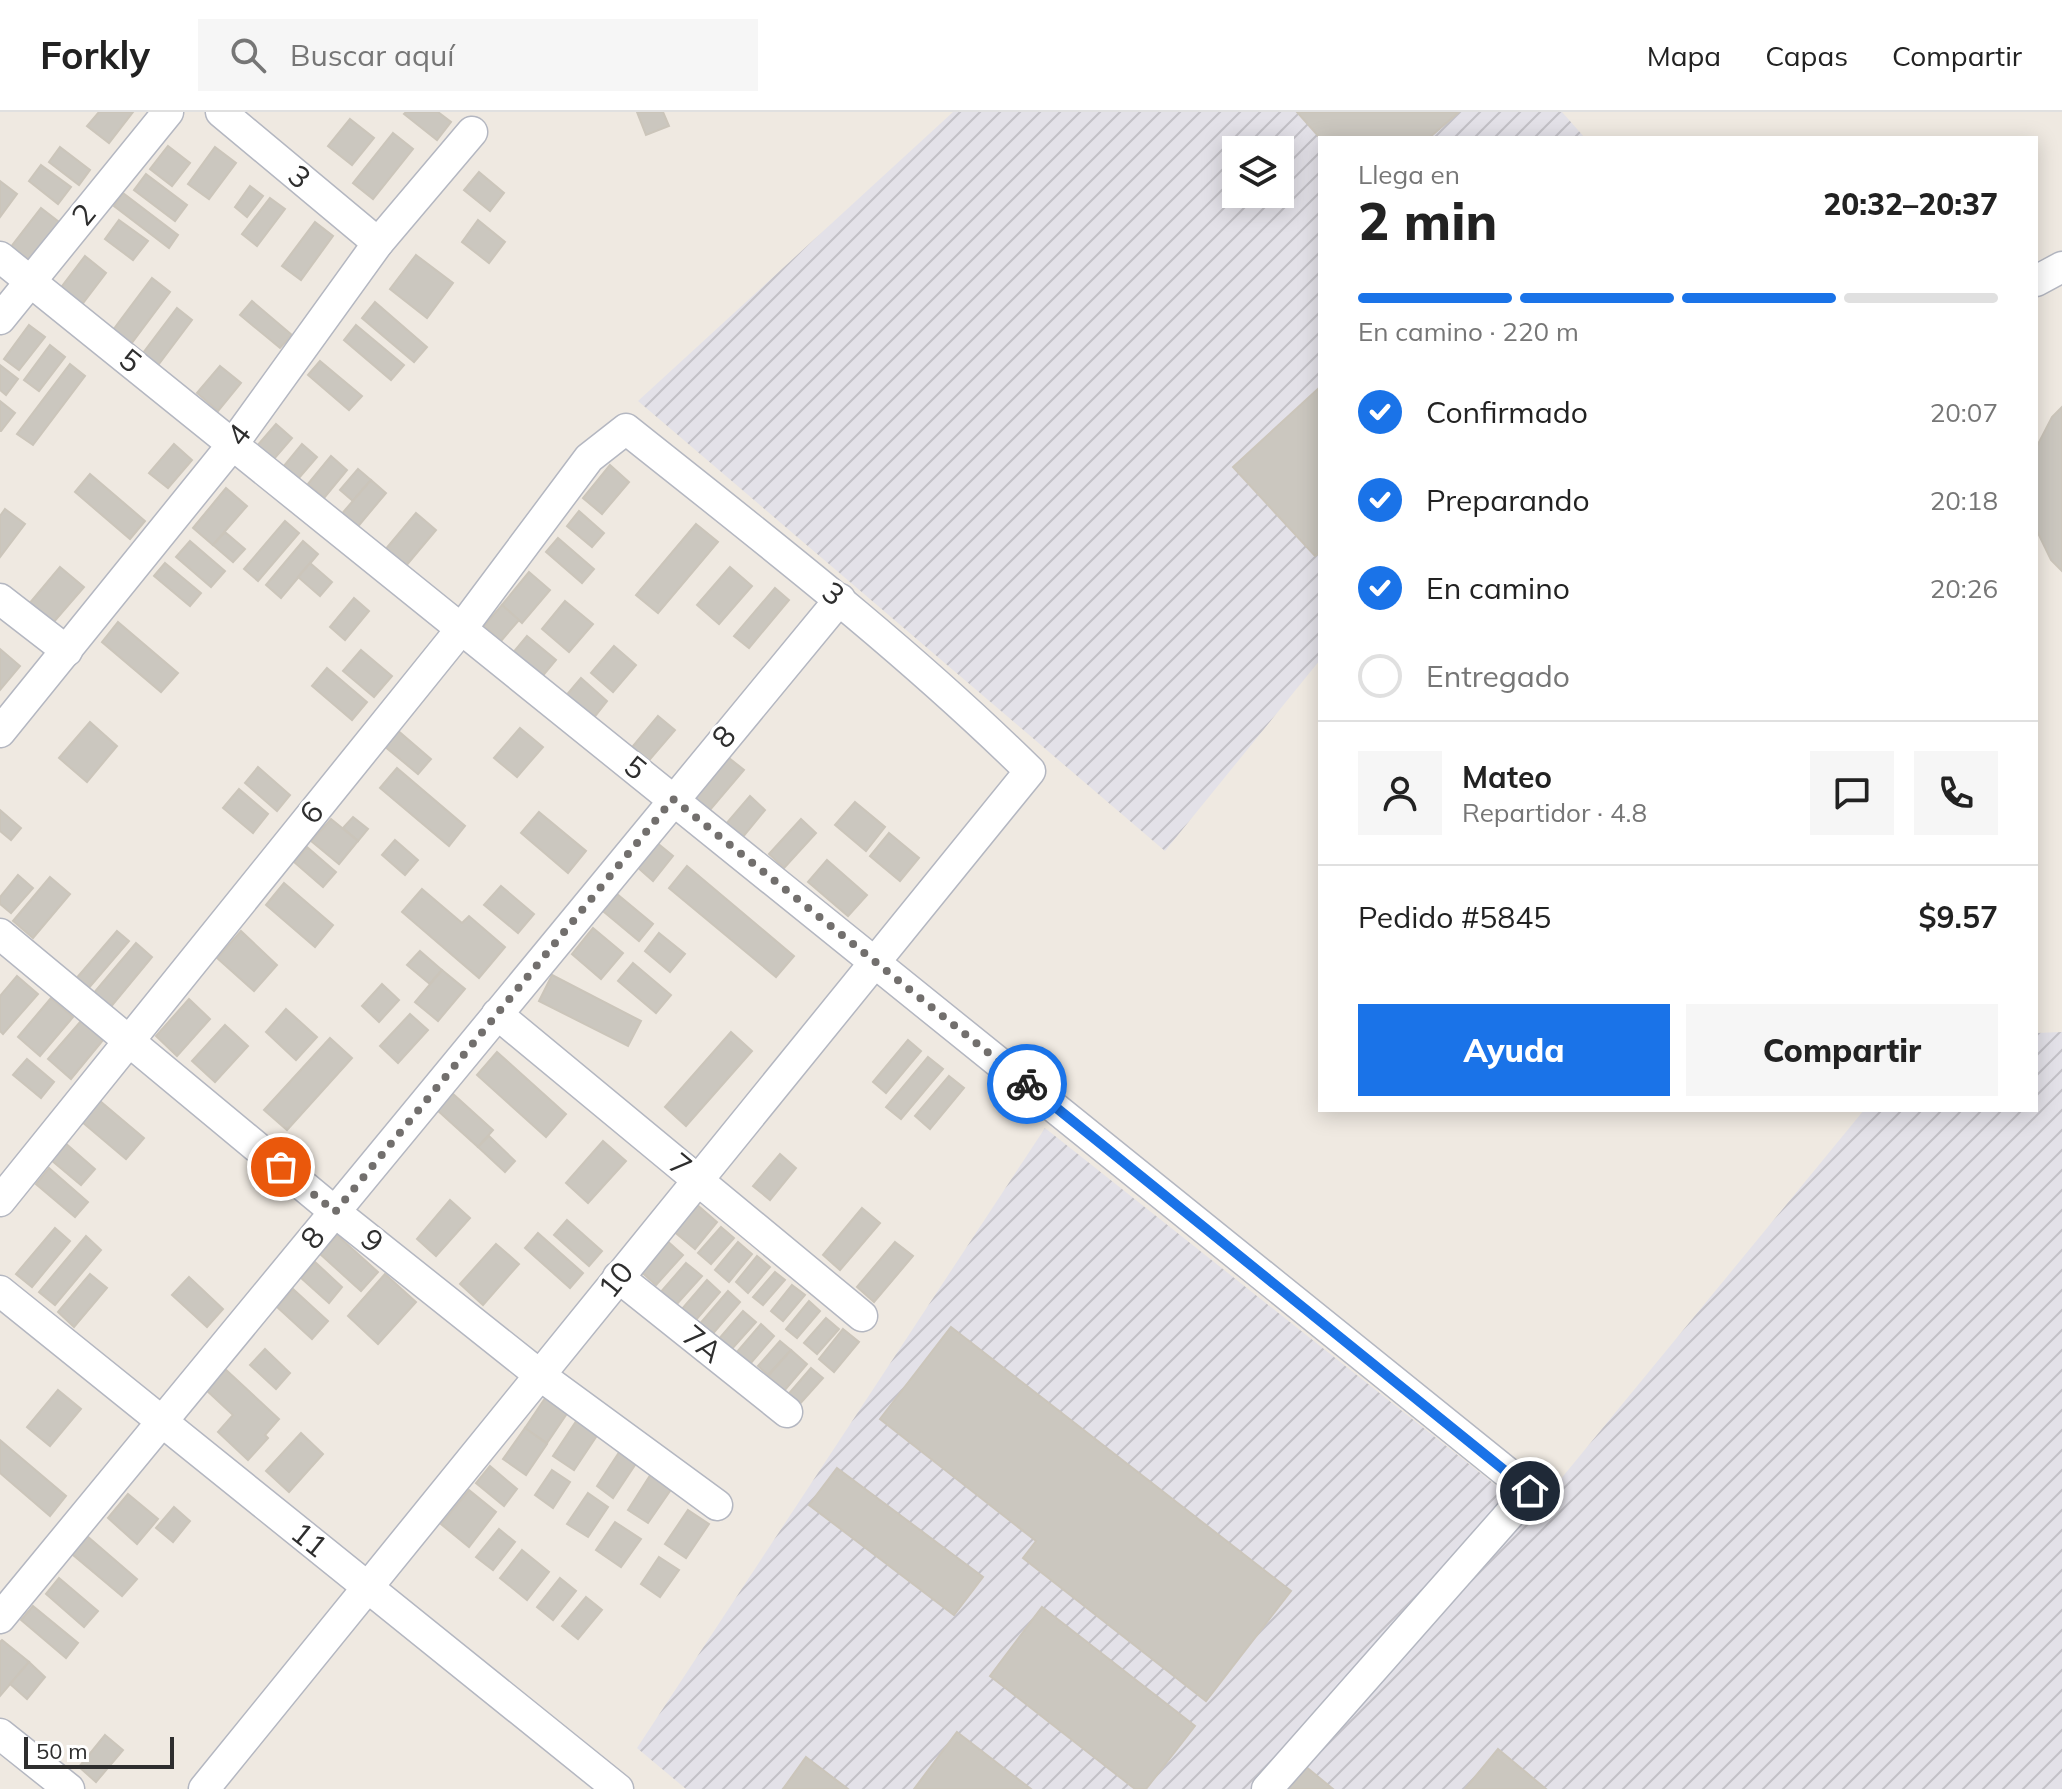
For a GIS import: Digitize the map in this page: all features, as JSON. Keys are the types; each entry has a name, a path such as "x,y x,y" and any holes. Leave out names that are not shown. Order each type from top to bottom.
{"street":[{"name":"2","path":"0,319 168,112"},
{"name":"3","path":"221,112 378,243"},
{"name":"4","path":"0,732 233,444 378,243 472,132"},
{"name":"5","path":"0,257 1530,1491 1267,1789"},
{"path":"2038,280 2062,267"},
{"name":"3","path":"626,429 840,599 972,714 1030,771"},
{"name":"6","path":"0,1201 462,628 589,458 626,429"},
{"path":"0,599 67,651"},
{"name":"8","path":"0,1618 840,599"},
{"name":"10","path":"204,1789 1030,771"},
{"name":"9","path":"0,934 335,1212 541,1376 717,1505"},
{"name":"7","path":"497,1014 862,1316"},
{"name":"7A","path":"618,1277 787,1412"},
{"name":"11","path":"0,1291 618,1789"},
{"path":"0,1734 69,1789"}],"shaded area":[{"path":"953,112 1562,112 1583,136 1318,136 1318,662 1165,851 638,401"},
{"path":"2062,1032 2062,1789 686,1789 637,1748 1045,1128 1532,1514 1862,1112 2038,1112 2038,1033"}],"building":[{"path":"99,112 133,112 109,143 87,126"},
{"path":"438,112 451,122 437,140 404,114"},
{"path":"637,112 663,112 669,126 646,135"},
{"path":"1297,112 1459,112 1431,136 1318,136"},
{"path":"350,119 374,138 352,165 328,146"},
{"path":"393,133 413,149 373,199 353,183"},
{"path":"168,146 190,163 172,186 150,169"},
{"path":"60,147 90,170 79,185 49,162"},
{"path":"215,147 236,163 209,199 188,184"},
{"path":"41,165 71,187 58,204 29,181"},
{"path":"479,172 504,193 490,211 464,190"},
{"path":"146,174 187,205 175,221 134,190"},
{"path":"0,181 17,194 0,217"},
{"path":"250,186 263,196 247,217 235,207"},
{"path":"123,193 178,235 169,248 114,206"},
{"path":"270,198 285,209 257,246 242,234"},
{"path":"41,208 59,222 28,262 10,248"},
{"path":"119,220 148,241 133,260 105,239"},
{"path":"478,220 505,242 489,263 462,242"},
{"path":"315,222 333,236 301,280 282,266"},
{"path":"416,255 453,283 427,318 390,289"},
{"path":"85,256 106,273 77,311 56,294"},
{"path":"152,278 170,292 131,344 113,330"},
{"path":"252,301 292,335 280,348 240,315"},
{"path":"375,302 427,347 414,362 362,318"},
{"path":"177,308 192,320 156,368 140,357"},
{"path":"29,325 45,337 19,370 4,359"},
{"path":"356,325 404,365 391,380 344,340"},
{"path":"50,345 65,357 39,391 24,380"},
{"path":"320,361 362,396 349,410 308,375"},
{"path":"70,364 85,376 33,445 17,434"},
{"path":"0,365 18,379 6,395 0,390"},
{"path":"220,366 241,383 218,411 197,393"},
{"path":"1318,389 1318,554 1315,556 1233,467"},
{"path":"0,401 15,413 1,431 0,431"},
{"path":"2062,407 2062,571 2051,560 2038,533 2038,444 2052,417"},
{"path":"276,424 292,438 273,460 257,446"},
{"path":"174,444 192,460 168,488 149,473"},
{"path":"302,444 317,457 298,479 283,467"},
{"path":"331,456 347,470 324,498 308,484"},
{"path":"610,465 629,482 602,514 583,498"},
{"path":"358,469 371,480 353,501 340,490"},
{"path":"90,474 145,521 130,539 75,492"},
{"path":"371,480 386,493 355,530 339,517"},
{"path":"226,488 247,506 213,545 193,528"},
{"path":"5,509 25,524 0,557 0,516"},
{"path":"579,511 604,533 592,547 567,526"},
{"path":"416,513 436,530 405,567 385,550"},
{"path":"285,521 299,533 258,581 244,569"},
{"path":"696,524 718,542 658,613 636,595"},
{"path":"225,532 245,549 233,562 213,545"},
{"path":"558,538 594,569 582,583 546,552"},
{"path":"190,541 225,571 211,587 176,557"},
{"path":"303,541 318,554 281,598 266,585"},
{"path":"165,563 201,593 190,606 154,576"},
{"path":"310,563 332,582 320,596 298,577"},
{"path":"60,567 84,587 52,624 29,604"},
{"path":"730,567 752,586 719,624 697,605"},
{"path":"529,572 550,590 522,623 502,605"},
{"path":"775,588 789,600 749,648 734,636"},
{"path":"354,598 369,611 345,640 330,627"},
{"path":"565,601 593,624 569,652 542,629"},
{"path":"502,605 519,620 501,641 484,626"},
{"path":"118,622 178,673 161,692 102,642"},
{"path":"527,636 556,660 540,679 511,655"},
{"path":"614,646 636,665 613,692 591,673"},
{"path":"0,649 20,666 0,690"},
{"path":"361,650 392,676 374,697 343,671"},
{"path":"327,668 367,702 352,720 312,686"},
{"path":"581,678 607,701 592,720 565,697"},
{"path":"658,716 675,730 645,765 629,751"},
{"path":"90,722 117,746 87,782 59,758"},
{"path":"520,728 543,747 517,777 494,758"},
{"path":"396,729 431,759 418,774 383,745"},
{"path":"729,758 744,770 709,811 694,798"},
{"path":"258,767 290,795 277,811 245,783"},
{"path":"397,768 465,826 449,846 380,788"},
{"path":"239,789 268,814 253,833 223,808"},
{"path":"750,796 765,810 742,838 726,824"},
{"path":"855,802 885,827 866,851 835,825"},
{"path":"0,810 21,828 11,840 0,831"},
{"path":"539,812 586,851 568,873 521,833"},
{"path":"353,817 368,829 358,841 343,828"},
{"path":"331,819 358,841 339,864 311,841"},
{"path":"801,819 816,833 784,868 769,854"},
{"path":"889,833 919,858 900,881 870,856"},
{"path":"395,840 418,860 405,875 382,855"},
{"path":"656,842 673,856 653,881 636,866"},
{"path":"307,847 336,872 323,887 294,862"},
{"path":"827,860 867,895 848,916 808,882"},
{"path":"687,866 794,956 776,977 669,888"},
{"path":"18,875 33,888 11,913 0,904 0,897"},
{"path":"50,877 70,894 33,938 13,921"},
{"path":"284,883 333,925 315,947 266,905"},
{"path":"501,886 534,914 518,933 484,905"},
{"path":"422,889 462,923 469,916 505,947 479,978 402,912"},
{"path":"617,894 653,924 639,941 603,911"},
{"path":"593,928 623,953 601,979 572,954"},
{"path":"117,931 129,941 87,990 75,980"},
{"path":"241,931 277,965 254,991 217,958"},
{"path":"659,933 685,954 670,972 645,951"},
{"path":"136,943 152,957 109,1009 92,995"},
{"path":"420,951 442,970 430,984 407,965"},
{"path":"633,963 671,995 656,1013 618,981"},
{"path":"442,970 465,989 438,1021 415,1002"},
{"path":"552,975 641,1021 628,1046 539,1001"},
{"path":"17,976 38,994 3,1034 0,1031 0,996"},
{"path":"382,984 399,1000 379,1022 362,1006"},
{"path":"51,998 73,1017 40,1056 18,1037"},
{"path":"189,999 210,1019 177,1056 156,1036"},
{"path":"286,1009 317,1037 296,1060 266,1032"},
{"path":"410,1014 428,1030 398,1063 380,1046"},
{"path":"81,1021 103,1040 71,1079 48,1059"},
{"path":"225,1025 248,1046 215,1082 192,1061"},
{"path":"731,1032 752,1051 686,1126 665,1107"},
{"path":"330,1038 352,1058 287,1130 264,1110"},
{"path":"908,1040 921,1051 886,1093 873,1082"},
{"path":"497,1052 566,1114 546,1137 477,1075"},
{"path":"928,1057 943,1069 901,1119 886,1107"},
{"path":"27,1059 54,1082 41,1098 13,1075"},
{"path":"949,1076 964,1088 930,1129 915,1116"},
{"path":"452,1093 493,1130 478,1147 437,1110"},
{"path":"100,1101 144,1138 126,1159 82,1122"},
{"path":"489,1136 515,1161 505,1172 478,1147"},
{"path":"603,1141 626,1161 588,1203 566,1183"},
{"path":"64,1142 95,1169 81,1185 50,1159"},
{"path":"780,1154 796,1168 770,1200 753,1186"},
{"path":"49,1168 88,1202 75,1217 36,1184"},
{"path":"450,1200 470,1218 436,1256 417,1239"},
{"path":"695,1203 717,1222 695,1249 672,1230"},
{"path":"862,1208 880,1223 840,1270 823,1255"},
{"path":"567,1220 602,1251 589,1266 554,1235"},
{"path":"721,1227 734,1238 711,1264 698,1253"},
{"path":"55,1228 70,1241 32,1287 16,1274"},
{"path":"538,1233 583,1273 570,1288 525,1248"},
{"path":"337,1235 378,1272 361,1291 320,1254"},
{"path":"86,1236 101,1250 55,1305 39,1292"},
{"path":"665,1239 683,1255 656,1285 638,1269"},
{"path":"738,1242 752,1254 729,1282 715,1270"},
{"path":"895,1242 913,1256 874,1302 857,1287"},
{"path":"496,1244 519,1264 483,1305 460,1284"},
{"path":"757,1256 770,1267 748,1293 736,1282"},
{"path":"315,1262 342,1287 329,1303 301,1278"},
{"path":"686,1263 702,1276 675,1306 660,1293"},
{"path":"775,1272 785,1280 763,1305 753,1297"},
{"path":"90,1274 107,1288 74,1327 58,1312"},
{"path":"385,1274 416,1302 378,1344 348,1316"},
{"path":"189,1277 223,1309 207,1327 172,1295"},
{"path":"707,1280 720,1292 695,1321 682,1309"},
{"path":"792,1285 805,1295 783,1321 771,1311"},
{"path":"293,1289 328,1321 312,1339 277,1307"},
{"path":"728,1291 740,1302 710,1337 698,1326"},
{"path":"809,1301 820,1311 797,1338 786,1329"},
{"path":"743,1311 756,1322 730,1351 718,1340"},
{"path":"826,1318 839,1329 817,1354 804,1343"},
{"path":"761,1324 774,1336 750,1364 737,1352"},
{"path":"951,1327 1291,1591 1206,1701 1023,1558 1036,1541 880,1419"},
{"path":"843,1329 859,1342 834,1372 819,1359"},
{"path":"780,1341 791,1350 768,1375 758,1366"},
{"path":"265,1349 290,1373 276,1389 250,1365"},
{"path":"791,1350 807,1364 784,1391 768,1376"},
{"path":"224,1368 279,1419 265,1435 268,1438 248,1460 218,1432 233,1415 205,1389"},
{"path":"811,1368 823,1378 797,1407 786,1397"},
{"path":"58,1390 81,1409 50,1446 27,1427"},
{"path":"546,1397 568,1412 547,1443 525,1428"},
{"path":"577,1420 598,1434 574,1470 553,1456"},
{"path":"525,1428 547,1444 526,1475 503,1459"},
{"path":"301,1433 323,1454 289,1492 266,1471"},
{"path":"0,1440 66,1496 50,1516 0,1473"},
{"path":"620,1451 637,1462 613,1498 597,1486"},
{"path":"490,1466 517,1489 504,1506 476,1483"},
{"path":"837,1468 983,1577 954,1615 809,1505"},
{"path":"552,1470 570,1482 553,1508 535,1495"},
{"path":"651,1474 672,1488 648,1523 628,1510"},
{"path":"469,1490 496,1512 469,1547 441,1524"},
{"path":"588,1493 608,1507 588,1537 567,1524"},
{"path":"128,1494 158,1519 137,1544 108,1518"},
{"path":"174,1507 190,1521 173,1542 156,1528"},
{"path":"688,1510 709,1524 686,1558 665,1544"},
{"path":"615,1522 641,1539 621,1567 596,1550"},
{"path":"499,1529 515,1542 493,1570 476,1557"},
{"path":"87,1536 137,1579 122,1596 72,1554"},
{"path":"522,1550 549,1572 527,1600 500,1578"},
{"path":"659,1557 679,1570 660,1597 641,1584"},
{"path":"59,1578 98,1611 84,1627 46,1594"},
{"path":"560,1578 576,1591 553,1620 537,1607"},
{"path":"586,1597 602,1610 578,1639 562,1626"},
{"path":"33,1606 78,1643 66,1658 21,1620"},
{"path":"1042,1607 1195,1726 1146,1789 1135,1789 990,1676"},
{"path":"2,1640 29,1662 0,1696 0,1642"},
{"path":"29,1662 45,1677 27,1699 10,1684"},
{"path":"957,1732 1031,1789 914,1789"},
{"path":"105,1735 123,1750 96,1782 79,1767"},
{"path":"1498,1749 1546,1789 1465,1789"},
{"path":"806,1757 848,1789 783,1789"},
{"path":"1305,1766 1333,1789 1287,1789"}],"way so far":[{"path":"281,1167 335,1212 673,799 1027,1084"}],"route":[{"path":"1027,1084 1530,1491"}]}
